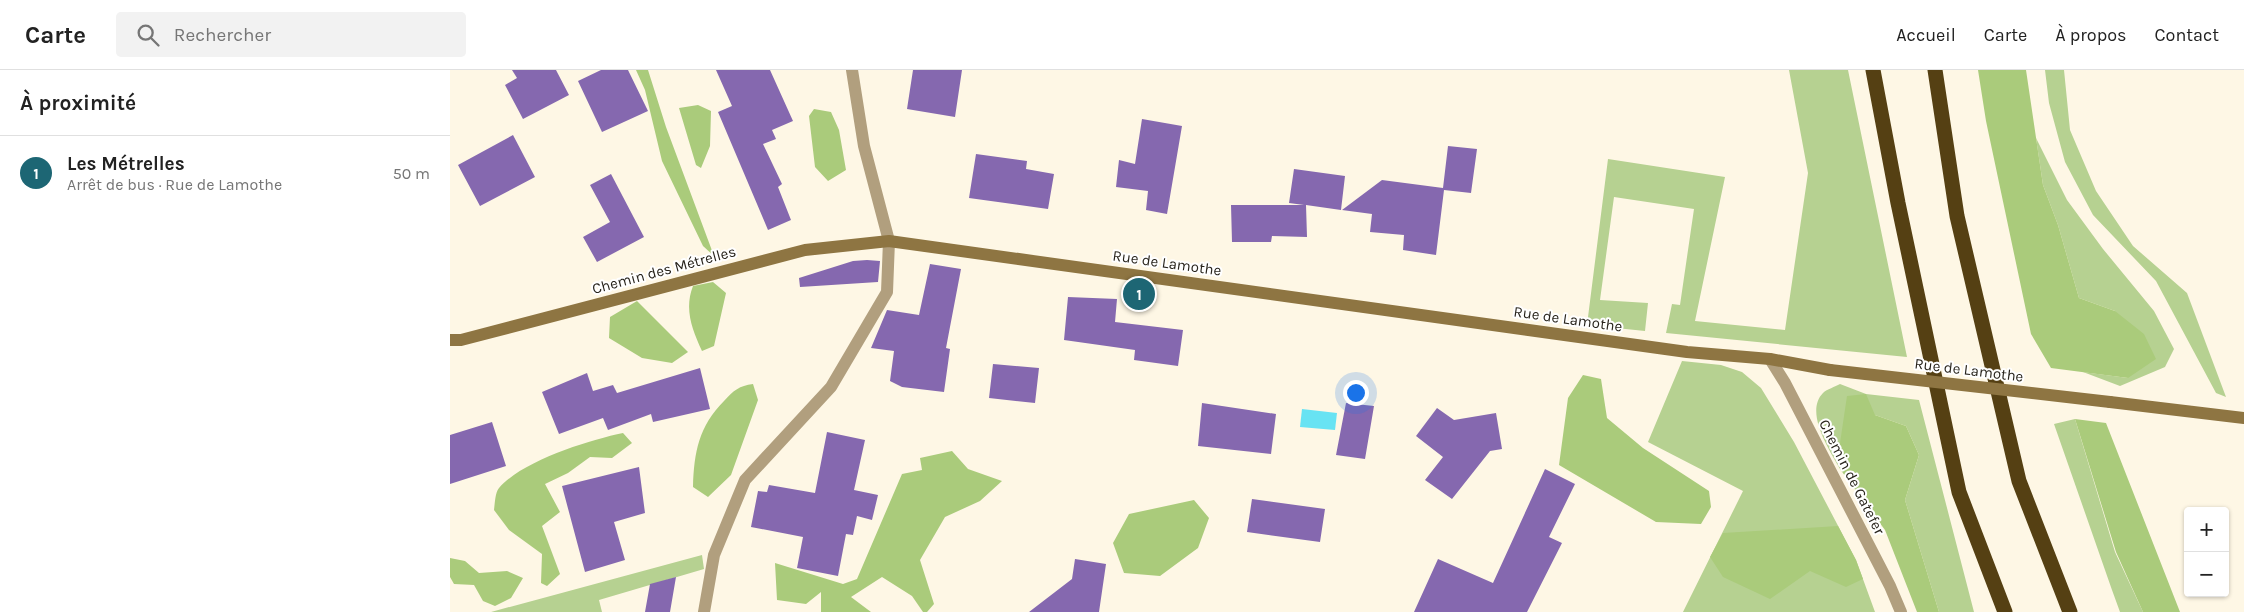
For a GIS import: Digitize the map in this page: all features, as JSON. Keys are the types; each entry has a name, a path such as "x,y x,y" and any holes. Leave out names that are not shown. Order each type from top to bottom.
{"highway":[{"path":"1873,70 1898,203 1959,492 2005,612"},
{"path":"1935,70 1957,216 2018,481 2070,612"}],"street":[{"path":"704,612 714,555 746,480 831,387 887,292 889,241 864,146 852,70"},
{"name":"Chemin des Métrelles","path":"450,340 461,340 805,250 889,241"},
{"name":"Rue de Lamothe","path":"889,241 1687,352 1770,359 1830,370 2244,418"},
{"name":"Chemin de Gatefer","path":"1770,359 1785,383 1872,550 1901,612"}],"green space":[{"path":"636,70 648,70 666,127 714,256 703,246 662,161 645,90"},
{"path":"1789,70 1848,70 1907,357 1666,333 1672,304 1680,305 1694,209 1614,197 1600,300 1648,303 1645,331 1587,325 1608,159 1725,177 1695,321 1785,330 1808,173"},
{"path":"1978,70 2026,70 2043,185 2058,225 2079,298 2115,311 2144,334 2156,359 2128,378 2051,368 2031,334 1986,121"},
{"path":"2045,70 2064,70 2070,130 2096,191 2133,246 2187,293 2226,397 2216,393 2156,281 2093,215 2065,162 2049,103"},
{"path":"698,105 711,111 710,146 701,168 696,165 679,108"},
{"path":"814,109 831,112 839,130 846,170 828,181 815,167 809,116"},
{"path":"2036,138 2067,200 2103,249 2154,311 2174,349 2165,367 2120,386 2083,372 2128,378 2115,311 2079,298 2058,225 2043,185"},
{"path":"713,282 726,293 714,346 702,351 690,319 690,294 693,286"},
{"path":"637,301 688,352 672,363 642,358 609,338 610,317"},
{"path":"1682,361 1721,365 1742,372 1761,388 1794,442 1856,560 1875,612 1683,612 1743,491 1648,442"},
{"path":"1583,375 1601,379 1607,418 1643,448 1709,491 1711,507 1701,524 1656,522 1559,465 1568,398"},
{"path":"753,384 758,400 731,475 708,497 693,487 695,462 703,430 716,410 731,394 740,387"},
{"path":"1840,384 1866,394 1919,400 1974,612 1939,612 1905,500 1919,455 1906,426 1875,415 1840,443 1840,469 1825,442 1817,421 1816,410 1818,401 1823,393"},
{"path":"1866,394 1875,415 1906,426 1919,455 1905,500 1939,612 1917,612 1885,530 1840,469 1840,443 1847,396"},
{"path":"2075,419 2115,552 2143,612 2120,612 2112,590 2054,424"},
{"path":"2075,419 2106,423 2180,612 2143,612 2116,552"},
{"path":"623,433 632,443 612,458 590,457 568,473 545,484 560,512 542,526 560,574 547,586 541,583 542,554 509,530 494,510 495,498 499,488 523,469 557,453"},
{"path":"952,451 968,469 1002,481 980,501 945,517 920,560 934,604 927,612 923,612 912,596 882,577 851,597 871,612 821,612 821,592 806,604 777,600 775,563 843,584 857,579 902,474 922,470 920,458"},
{"path":"1194,500 1209,518 1198,548 1160,576 1124,573 1113,543 1129,514"},
{"path":"1838,526 1856,560 1863,579 1846,587 1810,571 1770,599 1723,577 1710,557 1723,533"},
{"path":"702,555 704,569 599,600 602,612 491,612"},
{"path":"450,558 465,561 479,573 507,571 523,578 511,598 495,606 483,601 474,585 454,584 450,577"}],"water":[{"path":"1302,409 1337,413 1335,430 1300,427"}],"building":[{"path":"512,70 556,70 569,95 523,119 505,85 517,78"},
{"path":"601,70 628,70 648,111 602,132 578,81"},
{"path":"716,70 770,70 793,121 772,130 776,139 763,144 782,184 778,187 791,220 768,230 718,112 732,106"},
{"path":"913,70 962,70 955,117 907,109"},
{"path":"1142,119 1182,126 1167,214 1146,210 1148,191 1116,187 1119,160 1135,164"},
{"path":"513,135 535,177 480,206 458,165"},
{"path":"1448,146 1477,149 1471,193 1444,190 1436,255 1403,250 1404,235 1370,232 1372,214 1342,210 1382,180 1443,188"},
{"path":"976,154 1027,161 1026,169 1054,174 1048,209 969,198"},
{"path":"1294,169 1345,176 1341,210 1306,205 1307,237 1272,236 1271,242 1232,242 1231,205 1304,205 1289,203"},
{"path":"611,174 644,237 597,262 583,237 610,222 590,185"},
{"path":"853,261 880,261 878,282 800,287 799,278"},
{"path":"930,264 961,269 946,348 950,349 944,392 902,387 890,381 894,351 871,348 887,310 919,315"},
{"path":"1068,297 1117,299 1115,322 1183,330 1178,366 1134,360 1135,350 1064,340"},
{"path":"993,364 1039,368 1035,403 989,398"},
{"path":"700,368 710,409 653,422 651,414 608,430 603,418 559,434 542,392 587,373 593,391 613,385 617,393"},
{"path":"1202,403 1276,414 1271,454 1198,446"},
{"path":"1346,403 1374,406 1365,459 1336,455"},
{"path":"1437,408 1454,420 1496,413 1502,449 1490,451 1452,499 1425,480 1443,457 1416,436"},
{"path":"492,422 506,466 450,484 450,435"},
{"path":"827,432 865,440 854,490 878,495 872,520 857,516 853,535 846,534 838,576 797,568 803,537 751,527 758,491 767,492 769,485 815,493"},
{"path":"639,467 645,513 614,522 625,560 585,572 562,486"},
{"path":"1545,469 1575,484 1549,537 1562,543 1527,612 1414,612 1438,559 1493,583"},
{"path":"1252,499 1325,509 1320,542 1247,532"},
{"path":"1075,559 1106,564 1099,612 1029,612 1072,579"},
{"path":"676,577 670,612 645,612 650,584"}],"place":[{"name":"Les Métrelles","path":"1139,294"}]}
